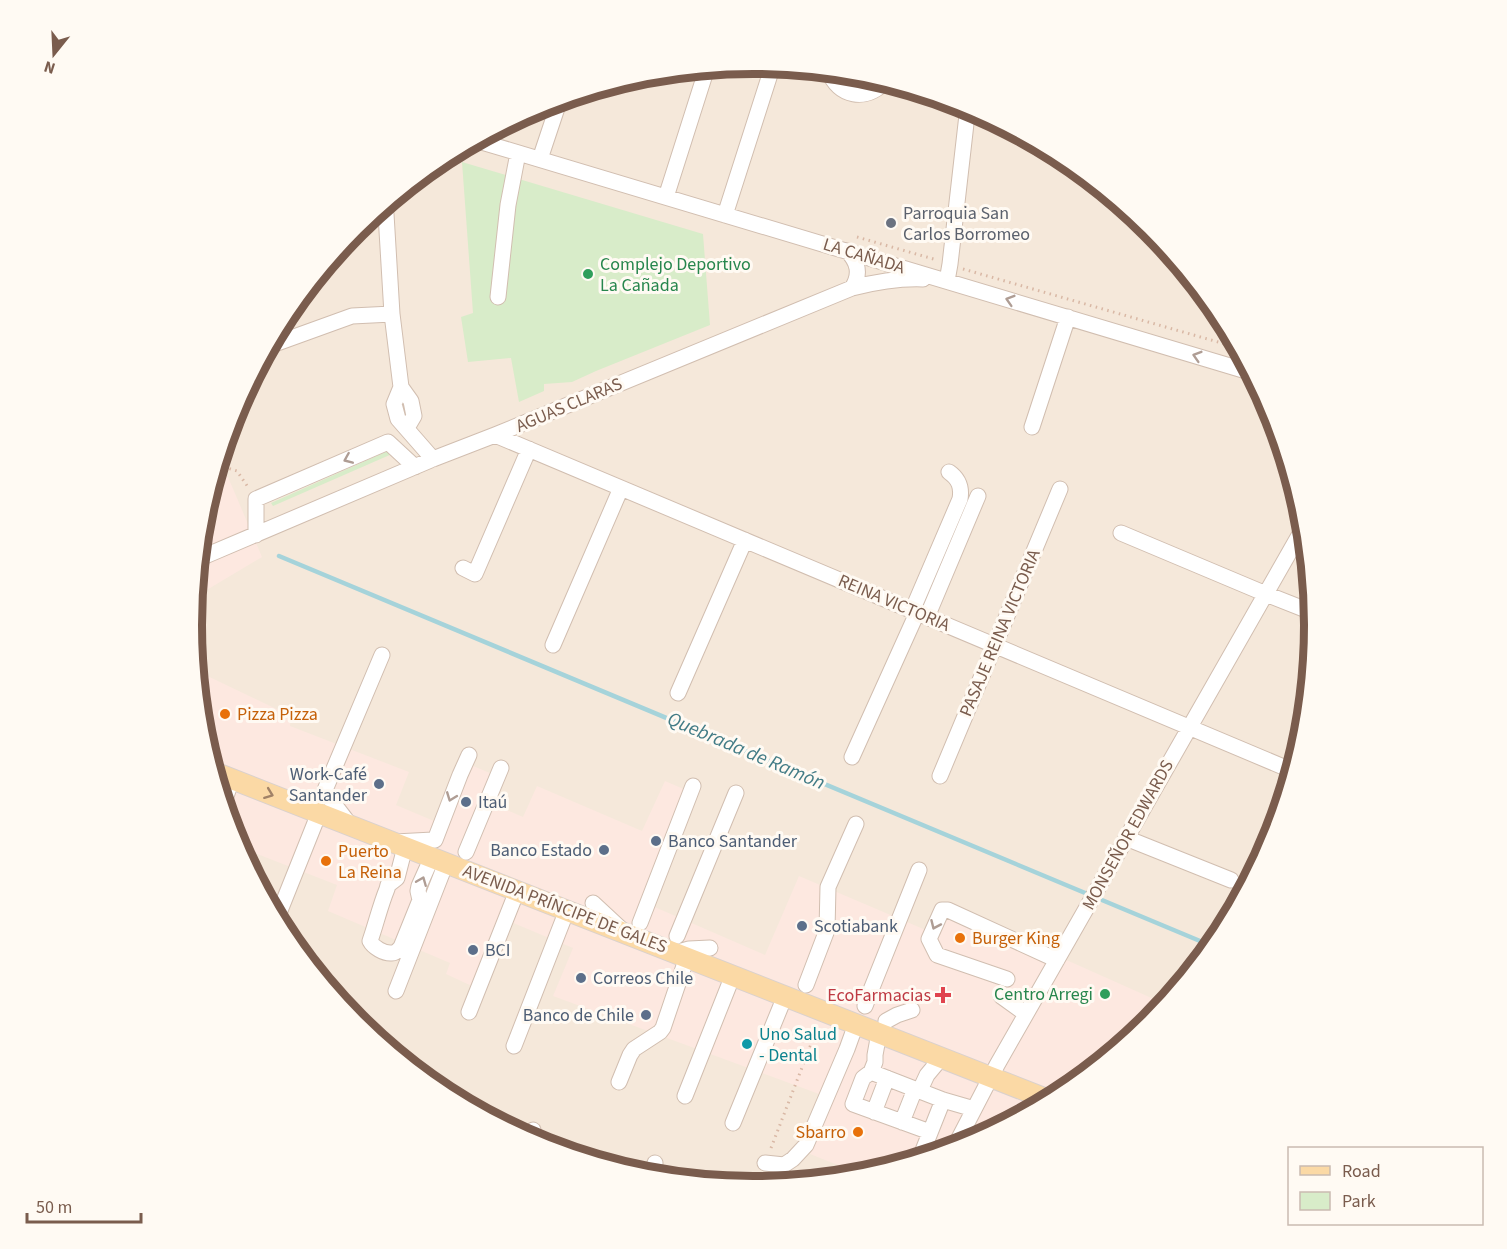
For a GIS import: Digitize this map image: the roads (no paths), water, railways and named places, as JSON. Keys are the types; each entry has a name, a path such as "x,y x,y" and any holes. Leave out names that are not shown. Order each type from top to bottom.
{"main road":[{"name":"AVENIDA PRÍNCIPE DE GALES","path":"224,776 324,803 350,825 399,844 437,850 517,891 567,910 632,928 732,975 785,996 860,1015 942,1057 1039,1096"}],"street":[{"path":"725,215 770,74"},
{"path":"666,197 704,76"},
{"path":"831,79 838,87 848,92 869,93 879,88"},
{"path":"540,159 556,110"},
{"path":"947,281 967,116"},
{"name":"LA CAÑADA","path":"490,141 518,153 1242,370"},
{"path":"498,297 508,205 518,153"},
{"path":"256,535 256,499 409,431 414,416 411,401 400,382 392,314 386,214"},
{"path":"847,251 857,267 857,278 852,288"},
{"name":"AGUAS CLARAS","path":"207,555 433,459 852,288 906,278 947,281"},
{"path":"280,342 352,316 392,314"},
{"path":"1032,427 1068,317"},
{"path":"409,431 433,459"},
{"name":"REINA VICTORIA","path":"495,435 1286,768"},
{"path":"388,442 415,467"},
{"path":"463,568 475,574 529,450"},
{"path":"919,614 960,499 960,487 949,472"},
{"path":"553,645 621,488"},
{"name":"PASAJE REINA VICTORIA","path":"940,776 1060,489"},
{"path":"852,757 919,614 978,496"},
{"path":"1121,532 1304,609"},
{"name":"MONSEÑOR EDWARDS","path":"961,1135 990,1076 1298,538"},
{"path":"678,693 745,540"},
{"path":"281,908 382,655"},
{"path":"396,992 460,775 469,755"},
{"path":"466,852 501,768"},
{"path":"593,903 632,928 693,786"},
{"path":"619,1082 634,1049 663,1028 680,949 736,793"},
{"path":"806,985 827,930 828,887 856,824"},
{"path":"1126,838 1231,880"},
{"path":"399,844 398,878 388,885 370,941 375,948 392,954 401,947 420,900 418,886 437,850"},
{"path":"765,1163 784,1165 806,1145 919,870"},
{"path":"469,1012 517,891"},
{"path":"514,1047 567,910"},
{"path":"1007,980 937,955 929,939 942,910 948,910 1058,960"},
{"path":"680,949 710,948"},
{"path":"685,1096 732,975"},
{"path":"733,1123 785,996"},
{"path":"1001,996 1026,1014"},
{"path":"912,1010 897,1015 882,1027 873,1067 863,1078 852,1104 930,1132"},
{"path":"902,1122 917,1089 942,1057"},
{"path":"873,1067 887,1077 943,1100 974,1109"},
{"path":"874,1112 887,1077"},
{"path":"924,1148 943,1100"}],"waterway":[{"name":"Quebrada de Ramón","path":"279,556 1204,943"}],"place":[{"name":"Parroquia San Carlos Borromeo","path":"891,223"},
{"name":"Complejo Deportivo La Cañada","path":"588,274"},
{"name":"Pizza Pizza","path":"225,714"},
{"name":"Work-Café Santander","path":"379,784"},
{"name":"Itaú","path":"466,802"},
{"name":"Banco Santander","path":"656,841"},
{"name":"Banco Estado","path":"604,850"},
{"name":"Puerto La Reina","path":"326,861"},
{"name":"Scotiabank","path":"802,926"},
{"name":"Burger King","path":"960,938"},
{"name":"BCI","path":"473,950"},
{"name":"Correos Chile","path":"581,978"},
{"name":"Centro Arregi","path":"1105,994"},
{"name":"EcoFarmacias","path":"943,995"},
{"name":"Banco de Chile","path":"646,1015"},
{"name":"Uno Salud - Dental","path":"747,1044"},
{"name":"Sbarro","path":"858,1132"}]}
